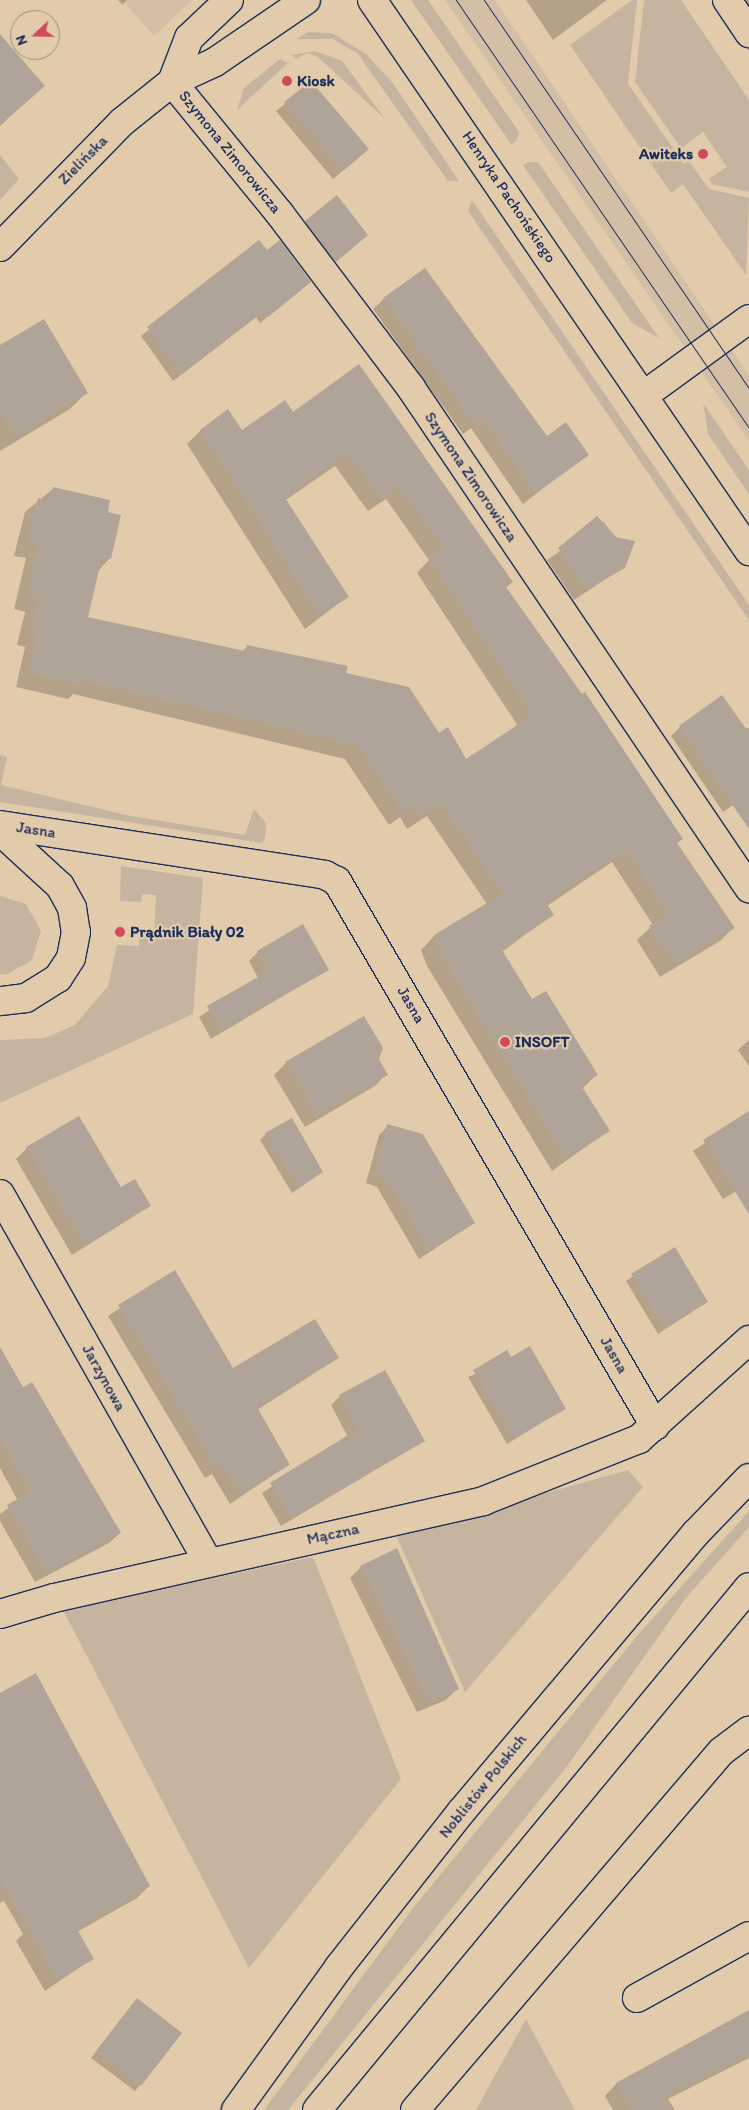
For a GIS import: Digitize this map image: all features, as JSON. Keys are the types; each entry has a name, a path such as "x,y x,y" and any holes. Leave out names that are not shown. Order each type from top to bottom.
{"street":[{"path":"172,82 189,38 229,0"},
{"name":"Zielińska","path":"0,247 122,122 172,82 215,62 306,0"},
{"name":"Henryka Pachońskiego","path":"372,0 749,551"},
{"path":"726,0 749,33"},
{"name":"Szymona Zimorowicza","path":"172,82 280,214 411,388 749,888"},
{"path":"643,396 749,319"},
{"name":"Jasna","path":"0,825 325,875 337,881 655,1426"},
{"path":"0,831 60,886 72,908 76,932 71,958 58,978 26,998 0,1001"},
{"name":"Jarzynowa","path":"0,1194 208,1562"},
{"name":"Mączna","path":"0,1614 208,1562 483,1501 640,1439 749,1340"},
{"name":"Noblistów Polskich","path":"236,2110 339,1967 461,1812 690,1541 749,1478"},
{"path":"316,2110 749,1587"},
{"path":"415,2110 676,1804 722,1752 749,1731"},
{"path":"637,1998 749,1936"}],"shaded area":[{"path":"122,0 192,0 154,36"},
{"path":"411,0 428,0 519,132 516,141 511,144"},
{"path":"445,0 495,0 749,376 749,441"},
{"path":"632,0 637,0 628,84 684,164 689,161 709,189 749,198 746,275 683,184 671,193 570,45"},
{"path":"644,0 681,0 749,100 749,192 712,184 709,179 727,167 703,132 681,148 635,82"},
{"path":"309,32 332,33 366,54 392,82 459,181 448,181 358,54 333,39 296,39"},
{"path":"315,51 342,61 385,119 318,57 307,53 296,59 292,55"},
{"path":"280,59 288,63 237,110 244,88"},
{"path":"0,155 19,179 0,200"},
{"path":"529,162 538,162 659,338 632,323 523,165"},
{"path":"472,200 749,605 749,620 468,211"},
{"path":"703,403 749,470 749,494 708,434"},
{"path":"0,755 7,757 1,785 126,815 245,835 254,809 266,823 265,838 262,843 0,802"},
{"path":"121,866 203,878 193,1014 0,1103 0,1040 45,1038 75,1025 108,986 117,945 139,946 139,935 154,935 156,895 142,894 141,902 120,901"},
{"path":"0,896 26,904 41,931 32,960 6,975 0,974"},
{"path":"628,1470 643,1487 465,1692 396,1535"},
{"path":"749,1511 749,1527 685,1599 568,1765 288,2110 264,2110 413,1908 637,1636"},
{"path":"313,1557 401,1779 249,1968 63,1610"},
{"path":"526,2019 575,2110 476,2110"}],"building":[{"path":"0,34 10,46 10,60 22,60 45,86 0,125"},
{"path":"311,81 369,149 343,171 284,102"},
{"path":"337,195 368,235 336,262 305,221"},
{"path":"259,240 267,250 280,240 311,282 268,317 264,311 181,375 147,327"},
{"path":"425,268 547,436 566,422 589,455 535,494 482,419 474,425 383,298"},
{"path":"44,319 88,393 15,437 0,412 0,345"},
{"path":"359,364 513,582 506,587 582,694 585,692 683,839 677,843 735,928 674,964 649,926 667,914 626,850 546,903 554,915 502,950 532,999 546,991 598,1075 581,1085 610,1131 565,1159 440,953 434,935 502,894 441,804 421,816 414,805 402,813 358,746 84,681 83,686 28,673 37,633 30,632 38,599 27,596 38,545 27,543 38,498 50,501 53,487 110,500 108,512 121,515 111,559 102,557 88,617 245,651 247,645 348,666 346,673 409,687 439,733 448,727 466,759 532,715 429,559 444,549 399,487 381,499 348,453 285,498 349,597 319,616 200,430 228,409 242,430 285,400 293,412"},
{"path":"597,516 616,537 635,541 625,568 586,590 558,548"},
{"path":"722,695 749,733 749,829 679,726"},
{"path":"303,924 329,970 221,1031 207,1006 269,971 257,951"},
{"path":"364,1016 383,1048 379,1059 388,1075 317,1116 285,1062"},
{"path":"749,1111 749,1214 703,1140"},
{"path":"79,1116 121,1187 135,1179 151,1206 84,1245 26,1147"},
{"path":"292,1118 323,1172 298,1188 265,1133"},
{"path":"387,1124 423,1134 475,1223 429,1251 386,1178 374,1175"},
{"path":"675,1247 708,1302 664,1329 631,1274"},
{"path":"175,1270 233,1368 315,1319 339,1358 257,1407 290,1465 240,1495 223,1465 216,1469 118,1305"},
{"path":"530,1346 566,1409 513,1439 473,1370 507,1350 511,1357"},
{"path":"0,1347 23,1387 32,1382 121,1533 46,1573 7,1505 30,1492 0,1439"},
{"path":"385,1370 425,1441 291,1518 270,1483 358,1429 339,1395"},
{"path":"397,1548 459,1689 428,1702 360,1566"},
{"path":"36,1673 150,1886 77,1929 94,1959 57,1980 0,1879 0,1693"},
{"path":"137,1998 182,2033 141,2086 96,2051"},
{"path":"749,2010 749,2055 664,2096 672,2110 630,2110 616,2083"}],"tram line":[{"path":"456,0 749,428"},
{"path":"484,0 749,388"}],"place":[{"name":"Kiosk","path":"287,81"},
{"name":"Awiteks","path":"703,154"},
{"name":"Prądnik Biały 02","path":"120,932"},
{"name":"INSOFT","path":"505,1042"}]}
